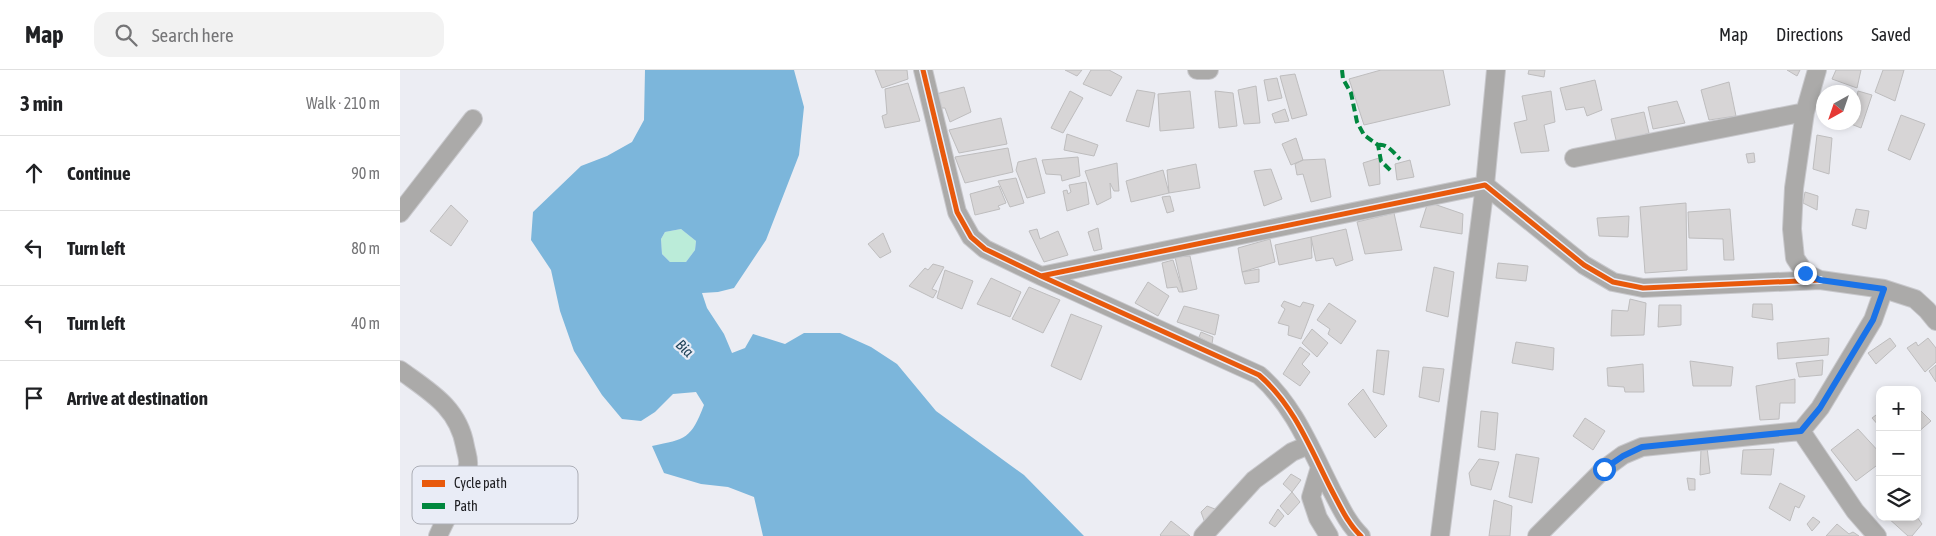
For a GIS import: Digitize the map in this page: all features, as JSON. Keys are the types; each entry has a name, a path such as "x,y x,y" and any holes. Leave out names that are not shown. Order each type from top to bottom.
{"street":[{"path":"922,70 956,212 971,237 985,249 1040,276 1259,375 1275,388 1288,405 1342,511 1361,536"},
{"path":"1197,70 1209,70"},
{"path":"1440,536 1485,185 1496,70"},
{"path":"1817,70 1805,112 1794,188 1792,229 1795,258 1805,273 1820,280"},
{"path":"1574,158 1805,112"},
{"path":"400,213 473,119"},
{"path":"1040,276 1485,185"},
{"path":"1485,185 1584,265 1613,282 1643,288 1820,280 1884,289 1915,299 1936,321"},
{"path":"1537,536 1604,469 1623,456 1642,447 1801,431 1820,408 1873,320 1884,289"},
{"path":"400,370 436,397 452,412 464,438 467,466"},
{"path":"1801,431 1855,510 1877,536"},
{"path":"1203,536 1254,480 1292,452 1308,445"},
{"path":"1320,467 1311,497 1318,518 1328,536"},
{"path":"438,536 443,524"}],"green space":[{"path":"681,229 696,241 695,250 686,262 670,262 662,254 661,239 665,232"}],"water":[{"name":"Bia","path":"645,70 794,70 804,107 799,155 766,240 734,288 702,293 707,308 724,334 732,353 745,348 753,334 785,344 804,333 840,333 871,347 897,364 936,411 1024,475 1084,536 763,536 754,497 728,487 701,484 664,473 652,446 686,436 695,425 704,405 696,392 673,394 655,412 641,421 622,419 602,395 574,351 560,311 551,270 531,240 533,212 581,166 607,156 632,142 644,120","holes":["681,229 696,241 695,250 686,262 670,262 662,254 661,239 665,232"]}],"building":[{"path":"875,70 907,70 908,79 882,88"},
{"path":"1065,70 1082,70 1077,76"},
{"path":"1091,70 1109,70 1122,77 1111,96 1083,84"},
{"path":"1381,70 1443,70 1450,105 1364,125 1349,79"},
{"path":"1529,70 1545,70 1544,77 1528,74"},
{"path":"1787,70 1800,70 1797,76"},
{"path":"1836,70 1861,70 1858,85 1849,85 1832,79"},
{"path":"1883,70 1904,70 1895,101 1875,92"},
{"path":"1295,74 1307,115 1292,119 1280,76"},
{"path":"1277,78 1282,98 1268,101 1264,80"},
{"path":"1595,80 1602,110 1587,116 1584,107 1566,110 1560,88"},
{"path":"1729,82 1736,116 1709,120 1701,90"},
{"path":"908,83 920,121 885,128 882,116 887,114 885,89"},
{"path":"1256,86 1260,123 1244,124 1238,90"},
{"path":"964,87 971,112 950,122 945,108 941,108 936,94"},
{"path":"1137,90 1155,93 1149,127 1126,121"},
{"path":"1070,91 1083,98 1063,133 1051,128"},
{"path":"1190,91 1194,128 1160,131 1158,94"},
{"path":"1215,91 1233,93 1237,126 1219,128"},
{"path":"1551,91 1555,122 1544,125 1549,151 1521,153 1514,123 1527,120 1522,96"},
{"path":"1861,92 1872,95 1861,128"},
{"path":"1677,101 1685,123 1653,129 1648,107"},
{"path":"1285,109 1289,121 1275,123 1272,114"},
{"path":"1644,112 1649,133 1617,144 1611,119"},
{"path":"1901,115 1925,124 1910,160 1888,150"},
{"path":"1001,118 1007,144 959,153 949,130"},
{"path":"1067,134 1098,145 1094,156 1064,150"},
{"path":"1817,135 1832,138 1829,174 1813,169"},
{"path":"1296,138 1303,160 1291,165 1282,144"},
{"path":"1008,148 1013,172 965,183 955,157"},
{"path":"1754,153 1755,162 1748,163 1746,154"},
{"path":"1078,157 1080,176 1062,181 1061,175 1046,174 1042,160"},
{"path":"1036,158 1045,193 1027,198 1016,170 1018,162"},
{"path":"1379,158 1380,184 1369,186 1363,163"},
{"path":"1325,159 1331,197 1311,202 1303,174 1297,175 1295,164 1303,160"},
{"path":"1410,160 1414,177 1397,180 1395,164"},
{"path":"1117,163 1119,191 1114,191 1110,183 1111,198 1097,205 1085,171"},
{"path":"1196,164 1200,188 1169,193 1167,170"},
{"path":"1271,169 1282,199 1264,206 1254,171"},
{"path":"1163,170 1169,193 1131,202 1126,181"},
{"path":"1016,178 1024,203 1010,207 998,181"},
{"path":"1086,182 1089,204 1067,211 1063,191 1067,190 1068,194 1071,192 1069,185"},
{"path":"999,186 1006,203 998,206 1000,209 975,215 970,194"},
{"path":"1805,192 1818,196 1817,210 1803,203"},
{"path":"1170,196 1174,211 1167,213 1162,197"},
{"path":"1428,202 1463,214 1462,234 1420,227"},
{"path":"1686,203 1687,270 1645,273 1640,207"},
{"path":"451,205 468,221 451,246 430,231"},
{"path":"1730,209 1734,260 1724,260 1723,239 1689,238 1688,212"},
{"path":"1856,209 1869,211 1866,229 1852,225"},
{"path":"1394,213 1402,250 1365,254 1357,222"},
{"path":"1629,216 1628,237 1599,236 1597,218"},
{"path":"1098,228 1102,249 1094,251 1088,232"},
{"path":"1037,229 1040,239 1058,231 1068,255 1044,262 1029,231"},
{"path":"1346,229 1353,260 1336,266 1333,258 1316,261 1311,237"},
{"path":"883,233 891,252 880,258 868,244"},
{"path":"1311,237 1312,258 1279,265 1275,245"},
{"path":"1270,239 1275,262 1242,272 1238,248"},
{"path":"1190,256 1197,289 1183,292 1175,257"},
{"path":"1173,260 1183,292 1179,292 1177,287 1167,288 1162,263"},
{"path":"1498,263 1528,266 1526,281 1496,278"},
{"path":"933,264 944,267 932,289 937,291 933,298 909,286 925,268 928,270"},
{"path":"1434,267 1454,272 1448,317 1426,311"},
{"path":"1259,269 1259,282 1245,284 1242,272"},
{"path":"945,270 973,281 962,309 937,298"},
{"path":"991,278 1021,292 1010,317 977,304"},
{"path":"1148,282 1169,296 1158,316 1135,303"},
{"path":"1029,287 1060,300 1043,333 1012,319"},
{"path":"1630,299 1646,303 1644,335 1611,336 1612,310 1628,311"},
{"path":"1284,301 1300,307 1303,302 1314,305 1301,339 1288,335 1289,326 1278,323 1285,309 1281,306"},
{"path":"1329,303 1356,321 1341,344 1328,334 1330,329 1317,320"},
{"path":"1753,304 1772,304 1773,320 1752,317"},
{"path":"1659,305 1681,305 1681,325 1658,327"},
{"path":"1184,306 1219,315 1215,335 1177,322"},
{"path":"1071,314 1102,326 1081,380 1051,366"},
{"path":"1312,329 1328,343 1317,357 1302,343"},
{"path":"1201,332 1213,337 1212,344 1199,337"},
{"path":"1829,338 1828,355 1778,359 1777,343"},
{"path":"1890,338 1896,346 1876,364 1868,353"},
{"path":"1928,338 1936,348 1936,362 1925,372 1907,348 1916,342 1918,346"},
{"path":"1516,342 1554,348 1553,370 1512,363"},
{"path":"1300,347 1310,354 1302,364 1310,372 1300,386 1283,374"},
{"path":"1377,350 1389,351 1384,395 1373,392"},
{"path":"1823,360 1822,375 1799,377 1796,363"},
{"path":"1690,361 1733,367 1731,386 1693,386"},
{"path":"1643,364 1644,392 1625,392 1624,387 1608,386 1607,368"},
{"path":"1936,365 1936,382 1929,371"},
{"path":"1423,367 1444,369 1439,402 1419,397"},
{"path":"1795,379 1795,403 1780,403 1779,419 1760,420 1756,386"},
{"path":"1363,389 1387,426 1375,438 1348,404"},
{"path":"1481,411 1498,413 1495,450 1478,447"},
{"path":"1921,411 1931,421 1921,430"},
{"path":"1585,418 1605,431 1593,450 1573,436"},
{"path":"1858,429 1876,449 1876,466 1856,481 1831,450"},
{"path":"1707,447 1710,473 1700,475 1701,449"},
{"path":"1774,449 1771,475 1741,474 1743,450"},
{"path":"1516,454 1539,458 1532,503 1509,497"},
{"path":"1479,459 1499,462 1491,490 1471,485 1469,473"},
{"path":"1291,474 1301,480 1292,492 1283,484"},
{"path":"1687,478 1695,479 1695,490 1689,490"},
{"path":"1780,483 1805,496 1799,508 1795,506 1790,521 1769,508"},
{"path":"1292,492 1300,502 1288,515 1280,506"},
{"path":"1494,500 1512,506 1510,536 1489,536"},
{"path":"1207,506 1215,509 1216,515 1205,523 1201,512"},
{"path":"1278,509 1284,516 1275,527 1269,523"},
{"path":"1813,517 1820,522 1812,531 1807,524"},
{"path":"1171,521 1190,536 1161,536"},
{"path":"1891,521 1920,521 1922,524 1912,536 1908,536"},
{"path":"1837,524 1849,534 1853,532 1859,536 1826,536"}],"marked path":[{"path":"1342,70 1343,79 1351,93 1357,122 1364,135 1378,145 1381,161 1392,172"},
{"path":"1378,145 1387,147 1400,159"}],"cycle path":[{"path":"923,70 957,212 971,237 985,249 1041,276 1259,375 1292,414 1345,515 1361,536"},
{"path":"1041,276 1485,185 1584,265 1613,282 1643,288 1820,280"}],"route":[{"path":"1604,469 1623,456 1642,447 1801,431 1820,408 1873,320 1884,289 1820,280 1805,273"}]}
